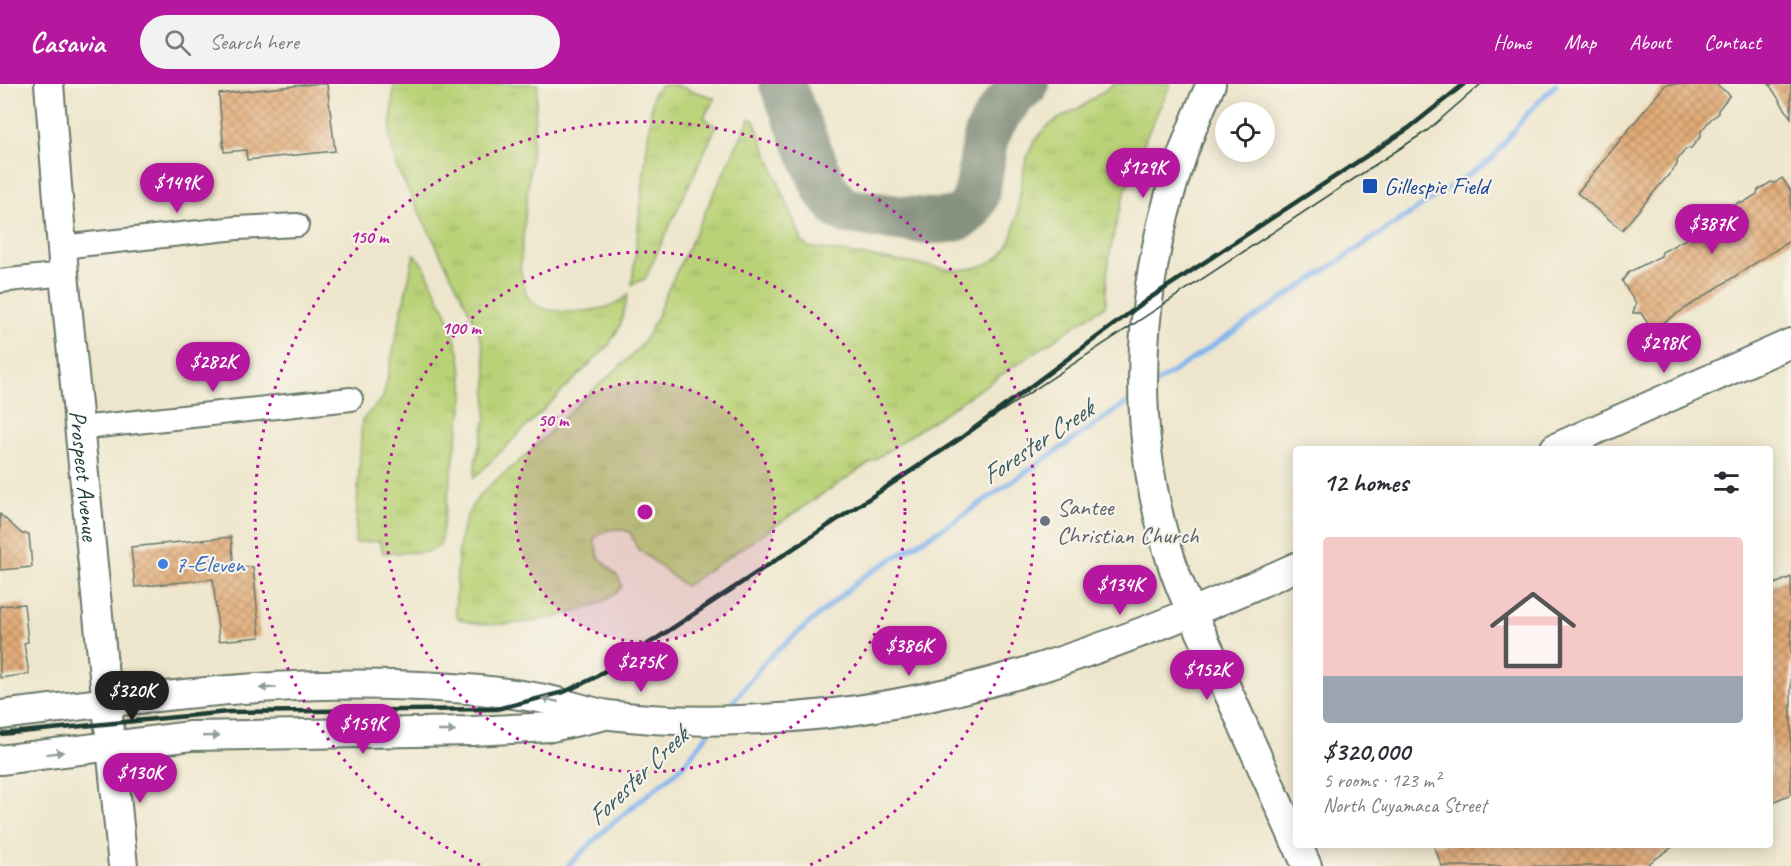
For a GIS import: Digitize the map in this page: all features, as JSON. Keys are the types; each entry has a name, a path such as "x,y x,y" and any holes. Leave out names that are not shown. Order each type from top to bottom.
{"main road":[{"name":"Prospect Avenue","path":"49,84 62,261 123,866"},
{"path":"1211,84 1190,134 1161,221 1150,276 1145,332 1146,439 1151,476 1165,540 1175,571 1293,837"},
{"path":"1559,446 1791,343"},
{"path":"0,715 240,690 320,686 437,687 546,699 606,714 674,718 762,719 907,701 989,684 1093,652 1194,613 1293,568"},
{"path":"0,760 191,736 472,731 551,727 606,714"},
{"path":"1298,848 1307,866"}],"street":[{"path":"0,281 62,261 237,228 297,225"},
{"path":"80,428 351,399"}],"green space":[{"path":"394,84 538,84 520,268 526,292 533,303 541,307 570,312 611,306 628,295 620,326 609,345 474,478 476,459 486,419 487,373 482,342 472,316 396,166 390,137"},
{"path":"1113,84 1171,84 1146,137 1125,191 1111,247 1106,305 685,586 637,548 630,532 620,529 611,530 594,539 599,557 619,578 622,586 611,597 570,614 544,620 494,624 473,623 458,618 455,611 459,548 461,535 473,504 490,485 534,448 640,346 649,333 750,118 754,121 803,243 808,247 954,270 981,266 999,256 1010,242 1016,224 1026,161 1035,141 1049,125"},
{"path":"675,85 715,98 704,117 716,127 645,279 632,284 653,93 661,86"},
{"path":"414,254 424,266 446,312 460,355 464,395 440,545 429,552 383,553 380,541 355,543 362,420 383,398"}],"building":[{"path":"327,84 335,151 247,160 246,150 224,152 219,94"},
{"path":"1666,84 1716,84 1730,95 1718,110 1718,114 1701,131 1701,136 1691,148 1686,149 1677,160 1677,165 1622,230 1577,193"},
{"path":"1769,84 1791,84 1791,118"},
{"path":"1782,178 1791,191 1791,240 1652,330 1641,313 1633,313 1636,304 1622,281 1629,272 1661,256 1662,252 1693,235 1694,231 1707,223 1710,224 1739,202 1743,203 1757,194 1758,190"},
{"path":"0,514 22,534 29,534 32,567 0,570"},
{"path":"231,537 234,568 253,567 260,637 219,641 213,579 135,587 131,547"},
{"path":"1791,577 1791,794 1773,802 1773,585"},
{"path":"24,604 28,642 24,643 29,674 0,678 0,606"},
{"path":"1435,848 1671,848 1645,866 1442,866"}],"waterway":[{"name":"Forester Creek","path":"1152,386 1492,159 1525,116 1556,84"},
{"name":"Forester Creek","path":"727,710 766,660 863,577 959,518 1134,398"},
{"name":"Forester Creek","path":"568,866 609,826 683,766 710,731"}],"taxiway":[{"path":"782,84 825,189 839,207 848,211 938,221 961,216 970,208 975,198 984,146 990,128 1009,100 1026,84"}],"tram line":[{"path":"961,438 1428,130 1481,84"}],"railway":[{"path":"0,734 228,712 497,709 564,692 592,679 656,639 961,438 1147,300 1409,128 1464,84"}],"place":[{"name":"Gillespie Field","path":"1370,186"},
{"name":"Santee Christian Church","path":"1045,521"},
{"name":"7-Eleven","path":"163,564"}]}
